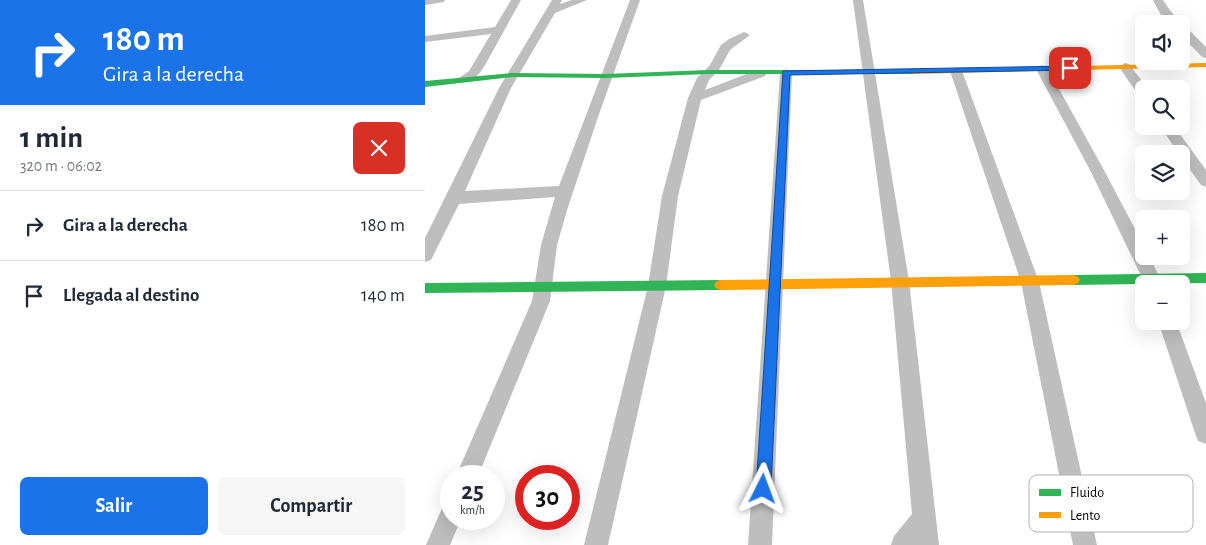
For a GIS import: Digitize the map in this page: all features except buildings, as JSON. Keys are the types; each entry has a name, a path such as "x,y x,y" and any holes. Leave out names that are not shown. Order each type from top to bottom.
{"street":[{"path":"425,2 440,0"},
{"path":"465,78 473,74 478,67 516,0"},
{"path":"425,255 454,198 511,75 554,5 582,0"},
{"path":"472,465 541,300 546,259 566,190 635,0"},
{"path":"858,0 900,281 927,545"},
{"path":"1158,0 1166,15"},
{"path":"425,39 498,30"},
{"path":"596,545 657,286 670,196 695,98 703,78 715,67 725,48 733,41 744,36"},
{"path":"1190,37 1206,54"},
{"path":"425,84 465,78 511,75 607,76 708,72 870,73 1206,65"},
{"path":"1125,67 1135,81"},
{"path":"1042,69 1098,172 1150,275"},
{"path":"956,71 1030,282 1070,475"},
{"path":"695,98 761,73"},
{"path":"760,545 786,73"},
{"path":"1173,135 1206,181"},
{"path":"454,198 566,190"},
{"path":"1190,279 1206,278"},
{"path":"425,288 900,281 1135,282"},
{"path":"1170,330 1206,433"},
{"path":"903,545 923,519"},
{"path":"438,545 444,530"},
{"path":"1082,532 1085,545"}],"traffic: fast":[{"path":"425,84 512,75 606,76 708,72 914,72"},
{"path":"1074,280 1206,278"},
{"path":"425,288 720,285"}],"traffic: slow":[{"path":"914,72 1206,65"},
{"path":"720,285 1074,280"}],"route":[{"path":"763,489 786,73 1070,68"}]}
